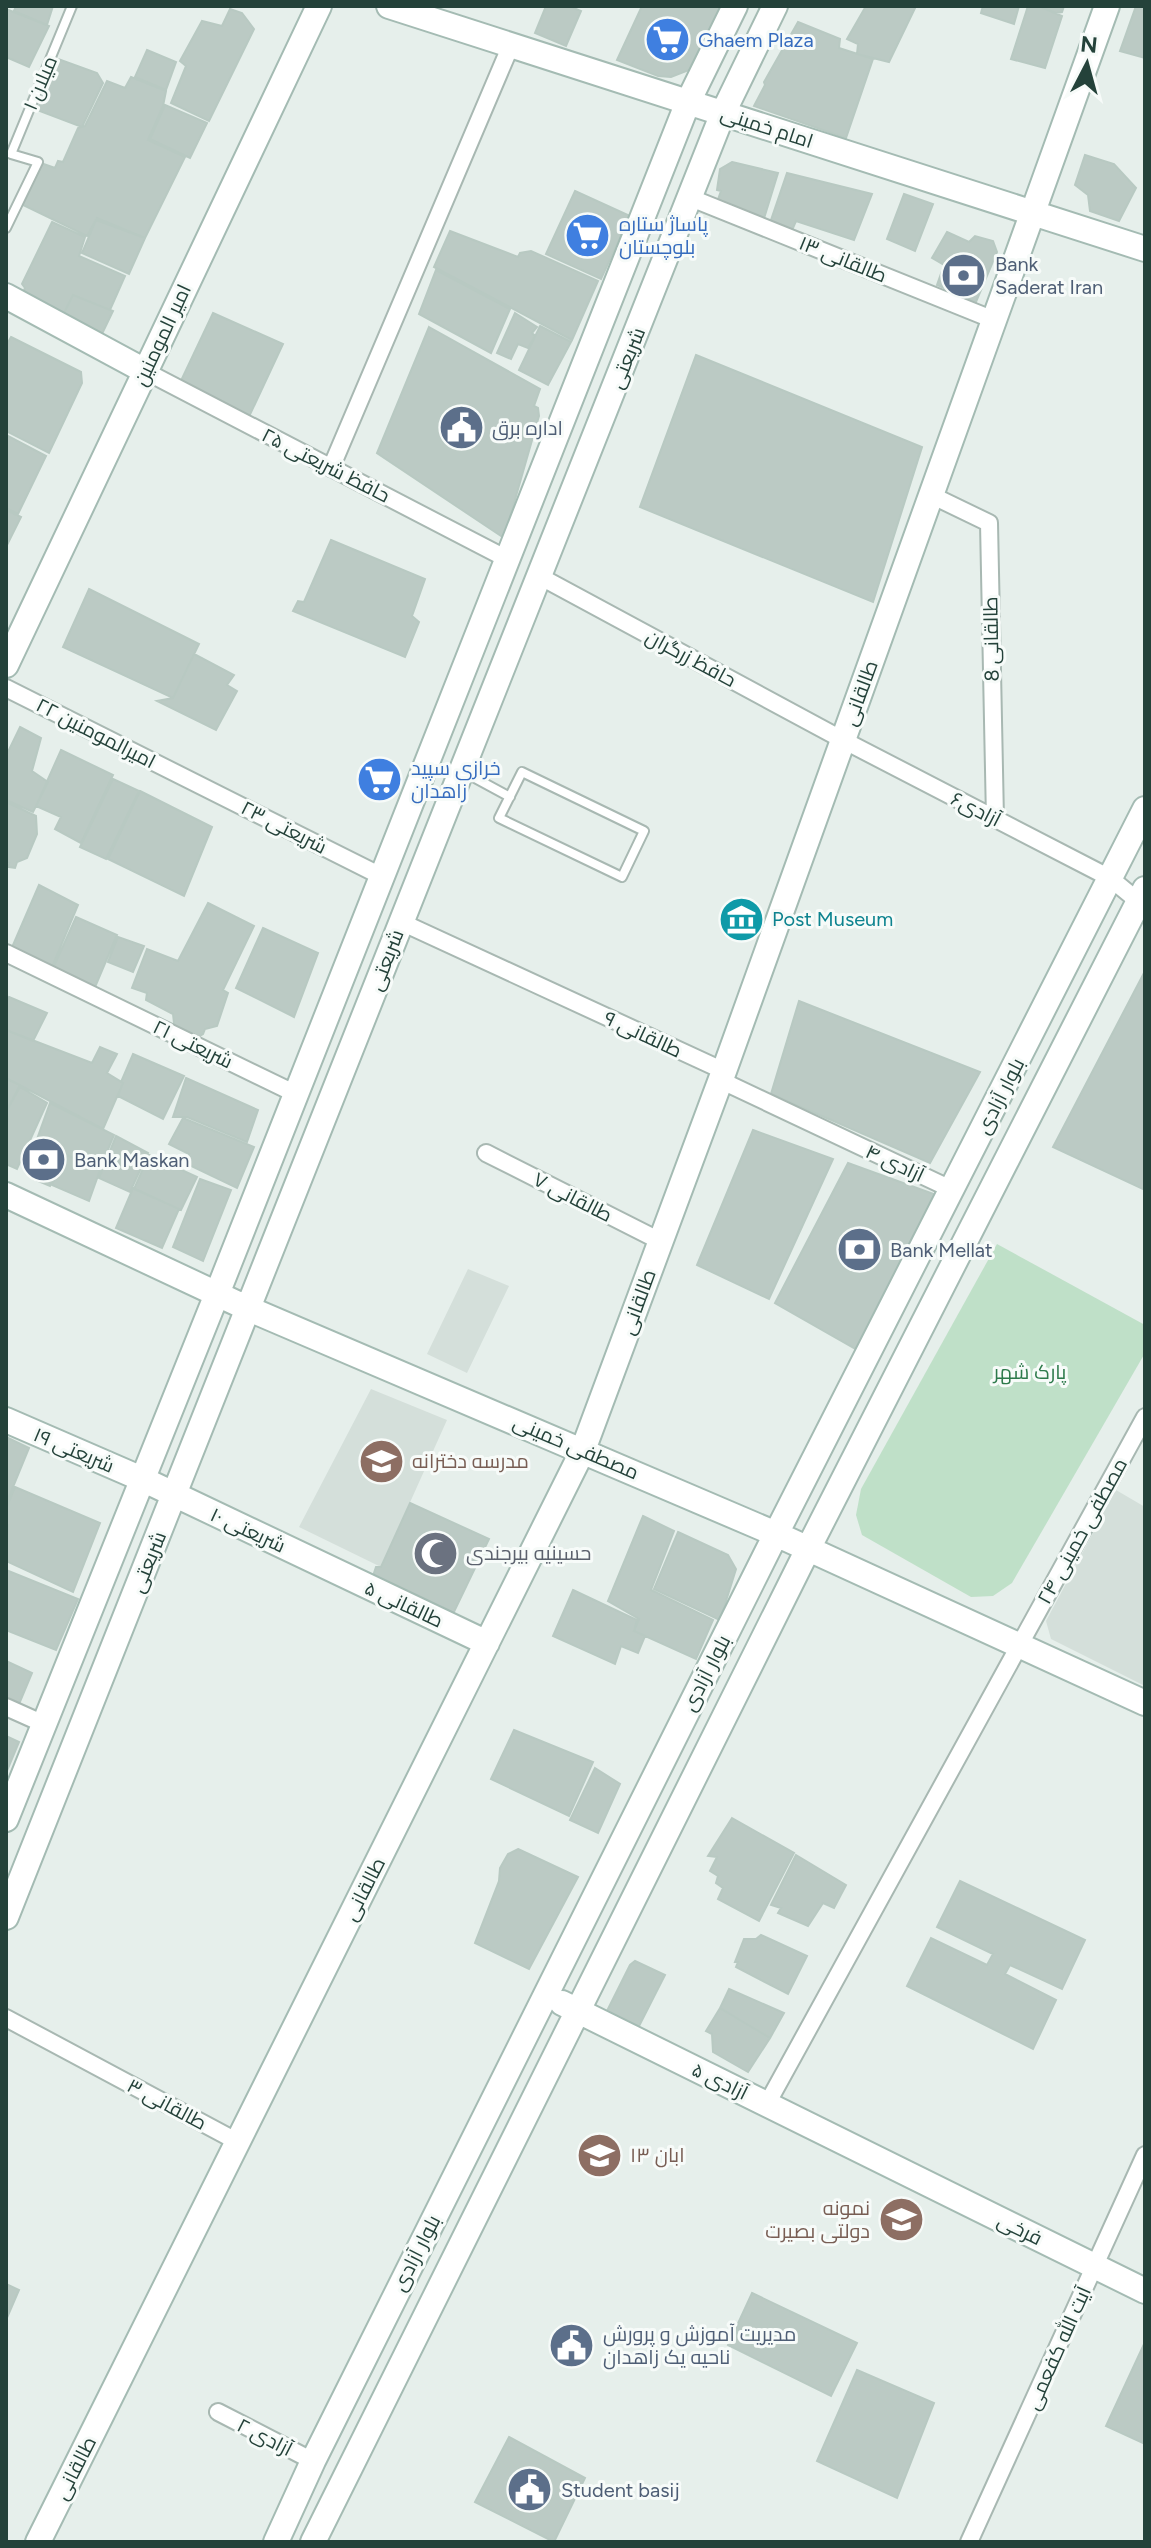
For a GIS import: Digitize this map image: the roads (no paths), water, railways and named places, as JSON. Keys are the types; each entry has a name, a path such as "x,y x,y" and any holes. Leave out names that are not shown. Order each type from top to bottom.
{"main road":[{"name":"امیر المومنین","path":"6,665 319,6"},
{"name":"امام خمینی","path":"389,6 1145,249"},
{"name":"شریعتی","path":"6,1819 688,102 735,6"},
{"name":"شریعتی","path":"6,1917 723,113 775,6"},
{"name":"طالقانی","path":"38,2542 583,1450 722,1076 1107,6"},
{"path":"6,296 145,371"},
{"name":"بلوار آزادی","path":"276,2542 313,2461 776,1534 1145,809"},
{"name":"بلوار آزادی","path":"313,2542 808,1549 1143,899"},
{"name":"مصطفی خمینی","path":"6,1195 249,1309 776,1534 1145,1703"},
{"name":"شریعتی ۱۹","path":"6,1420 175,1495"},
{"name":"شریعتی ۱۰","path":"175,1495 321,1564"},
{"name":"طالقانی ۵","path":"321,1564 487,1643"},
{"name":"آزادی ۵","path":"545,1995 895,2168"},
{"name":"فرخی","path":"895,2168 1145,2291"}],"street":[{"path":"331,468 511,45"},
{"name":"طالقانی ۱۳","path":"691,198 994,320"},
{"name":"حافظ شریعتی ۲۵","path":"145,371 507,559"},
{"name":"طالقانی 8","path":"931,495 989,523 995,819"},
{"name":"حافظ زرگران","path":"539,576 843,740"},
{"name":"امیرالمومنین ۲۲","path":"6,688 187,779"},
{"name":"آزادی۶","path":"843,740 1110,878 1143,899"},
{"name":"شریعتی ۲۳","path":"187,779 381,876"},
{"name":"طالقانی ۹","path":"401,922 563,996 837,1135"},
{"name":"شریعتی ۲۱","path":"6,953 294,1093"},
{"name":"آزادی ۴","path":"837,1135 953,1190"},
{"name":"طالقانی ۷","path":"486,1153 660,1241"},
{"name":"مصطفی خمینی ۲۴","path":"767,2104 1145,1417"},
{"path":"6,1707 44,1724"},
{"name":"طالقانی ۳","path":"6,2018 238,2142"},
{"name":"آیت الله کفعمی","path":"969,2542 1145,2155"},
{"name":"آزادی ۲","path":"218,2412 313,2461"}],"lane":[{"name":"میلان ۱","path":"6,228 38,162 11,154 72,6"},
{"path":"462,771 510,797"},
{"path":"522,772 644,831 622,877 499,818 510,797 522,772"}],"place":[{"name":"Ghaem Plaza","path":"667,40"},
{"name":"پاساژ ستاره بلوچستان","path":"588,235"},
{"name":"Bank Saderat Iran","path":"964,275"},
{"name":"اداره برق","path":"461,428"},
{"name":"خرازی سپید زاهدان","path":"380,780"},
{"name":"Post Museum","path":"741,919"},
{"name":"Bank Maskan","path":"43,1160"},
{"name":"Bank Mellat","path":"859,1250"},
{"name":"مدرسه دخترانه","path":"381,1461"},
{"name":"حسینیه بیرجندی","path":"435,1553"},
{"name":"۱۳ ابان","path":"599,2155"},
{"name":"نمونه دولتی بصیرت","path":"901,2220"},
{"name":"مدیریت آموزش و پرورش ناحیه یک زاهدان","path":"572,2345"},
{"name":"Student basij","path":"530,2490"}],"park label":[{"name":"پارک شهر","path":"1030,1372"}]}
